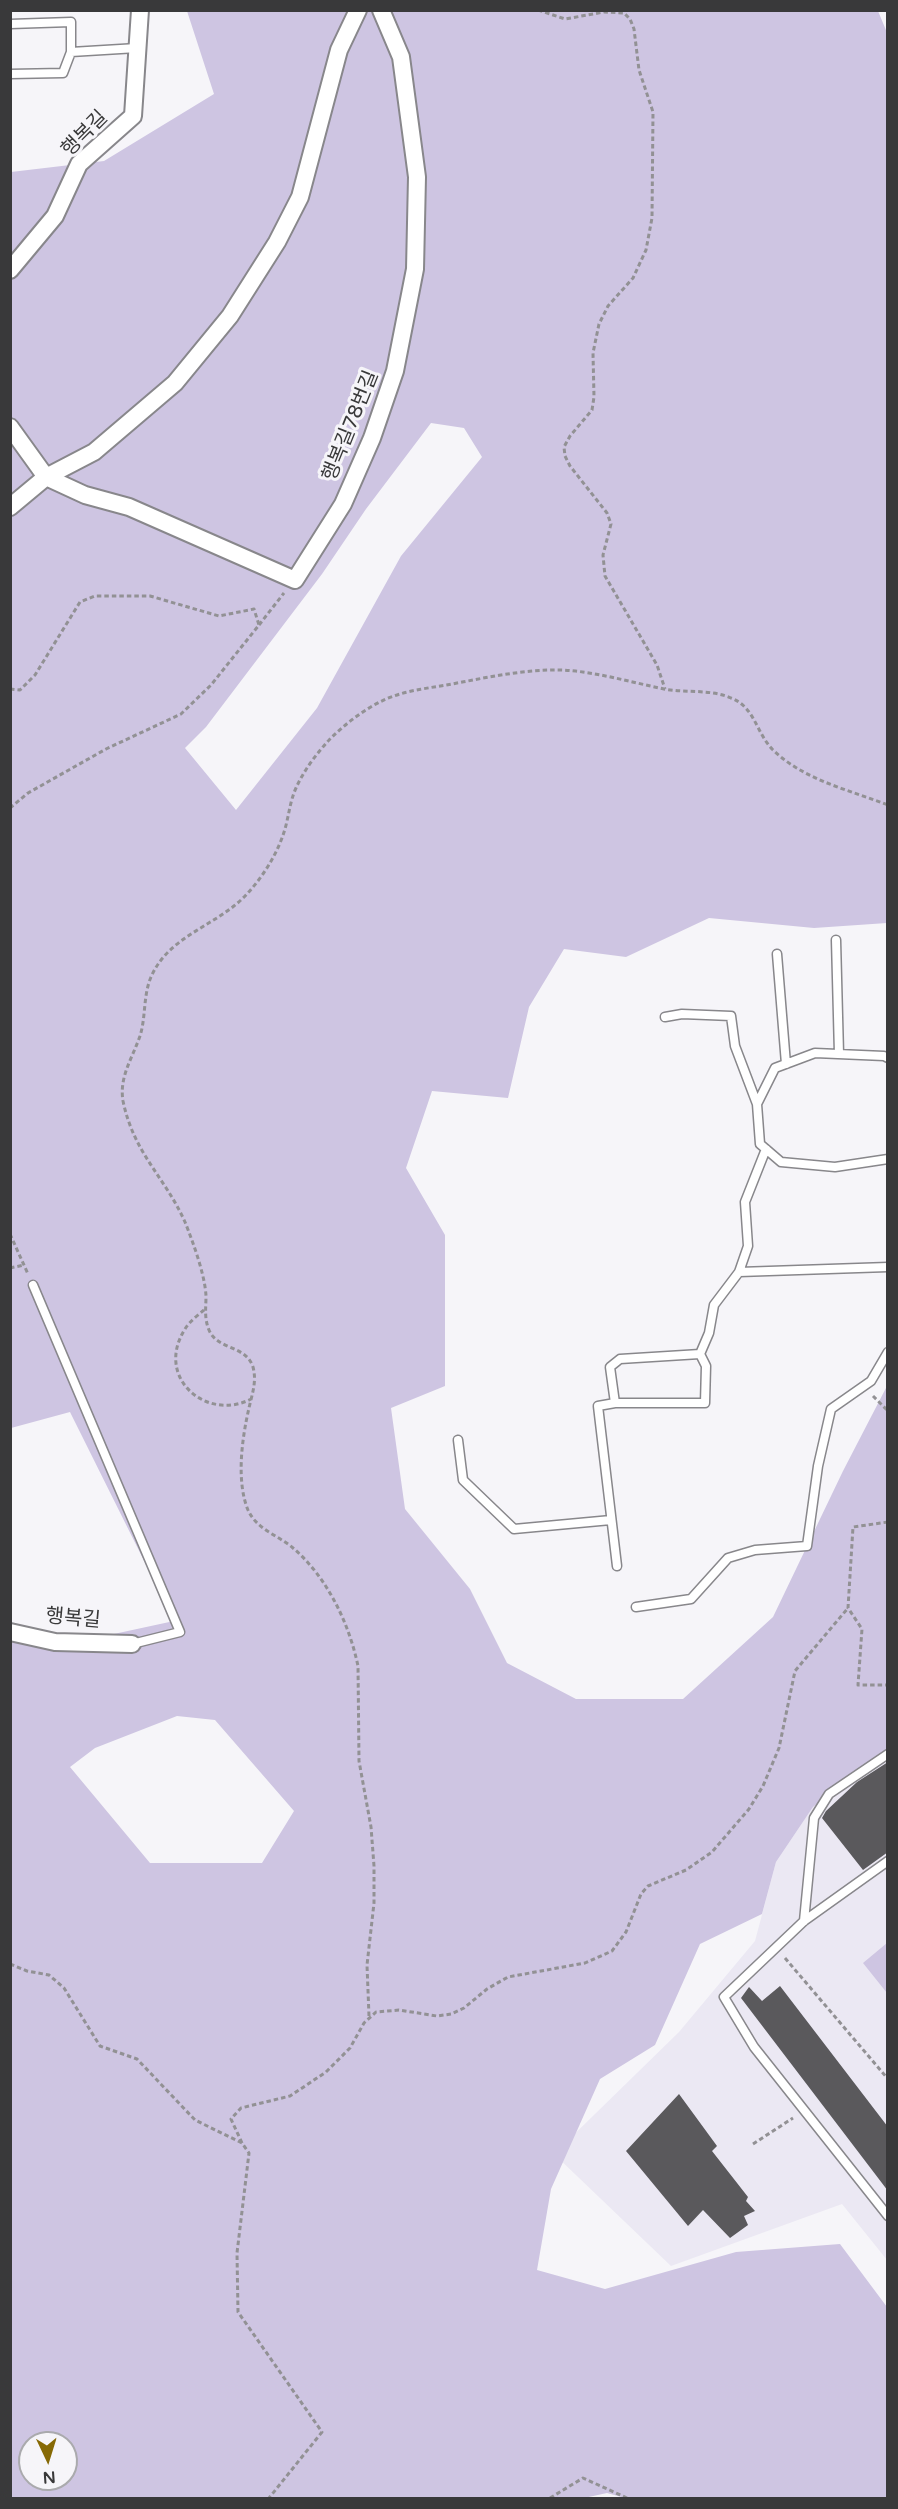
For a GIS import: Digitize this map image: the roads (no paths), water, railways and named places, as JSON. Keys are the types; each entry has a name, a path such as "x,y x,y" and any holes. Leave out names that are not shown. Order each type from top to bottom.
{"street":[{"name":"행복길","path":"10,270 55,216 79,164 133,116 140,10"},
{"path":"10,507 46,477 94,452 175,383 230,316 277,242 300,197 339,50 358,10"},
{"name":"행복길78번길","path":"46,477 85,495 129,507 295,580 343,504 372,438 395,371 415,269 417,177 401,57 381,10"},
{"path":"10,427 46,477"},
{"name":"행복길","path":"10,1632 55,1642 132,1644"}],"lane":[{"path":"10,24 71,22 71,52 63,73 10,74"},
{"path":"71,52 137,48"},
{"path":"836,940 839,1054"},
{"path":"777,954 786,1064"},
{"path":"665,1017 682,1014 731,1016 735,1046 757,1104 760,1144 782,1162 835,1167 888,1158"},
{"path":"757,1104 775,1068 815,1053 884,1056 888,1059"},
{"path":"616,1566 598,1406 615,1403 705,1403 706,1366 700,1354 709,1333 714,1305 739,1272 748,1246 745,1202 766,1149"},
{"path":"739,1272 888,1267"},
{"path":"33,1285 180,1632 132,1644"},
{"path":"636,1607 691,1599 728,1558 755,1550 807,1546 819,1466 831,1409 871,1381 888,1352"},
{"path":"615,1403 610,1367 620,1359 700,1354"},
{"path":"458,1440 463,1480 514,1529 611,1520"},
{"path":"804,1921 814,1818 829,1794 888,1754"},
{"path":"888,1861 804,1921 724,1997 754,2047 888,2216"}]}
